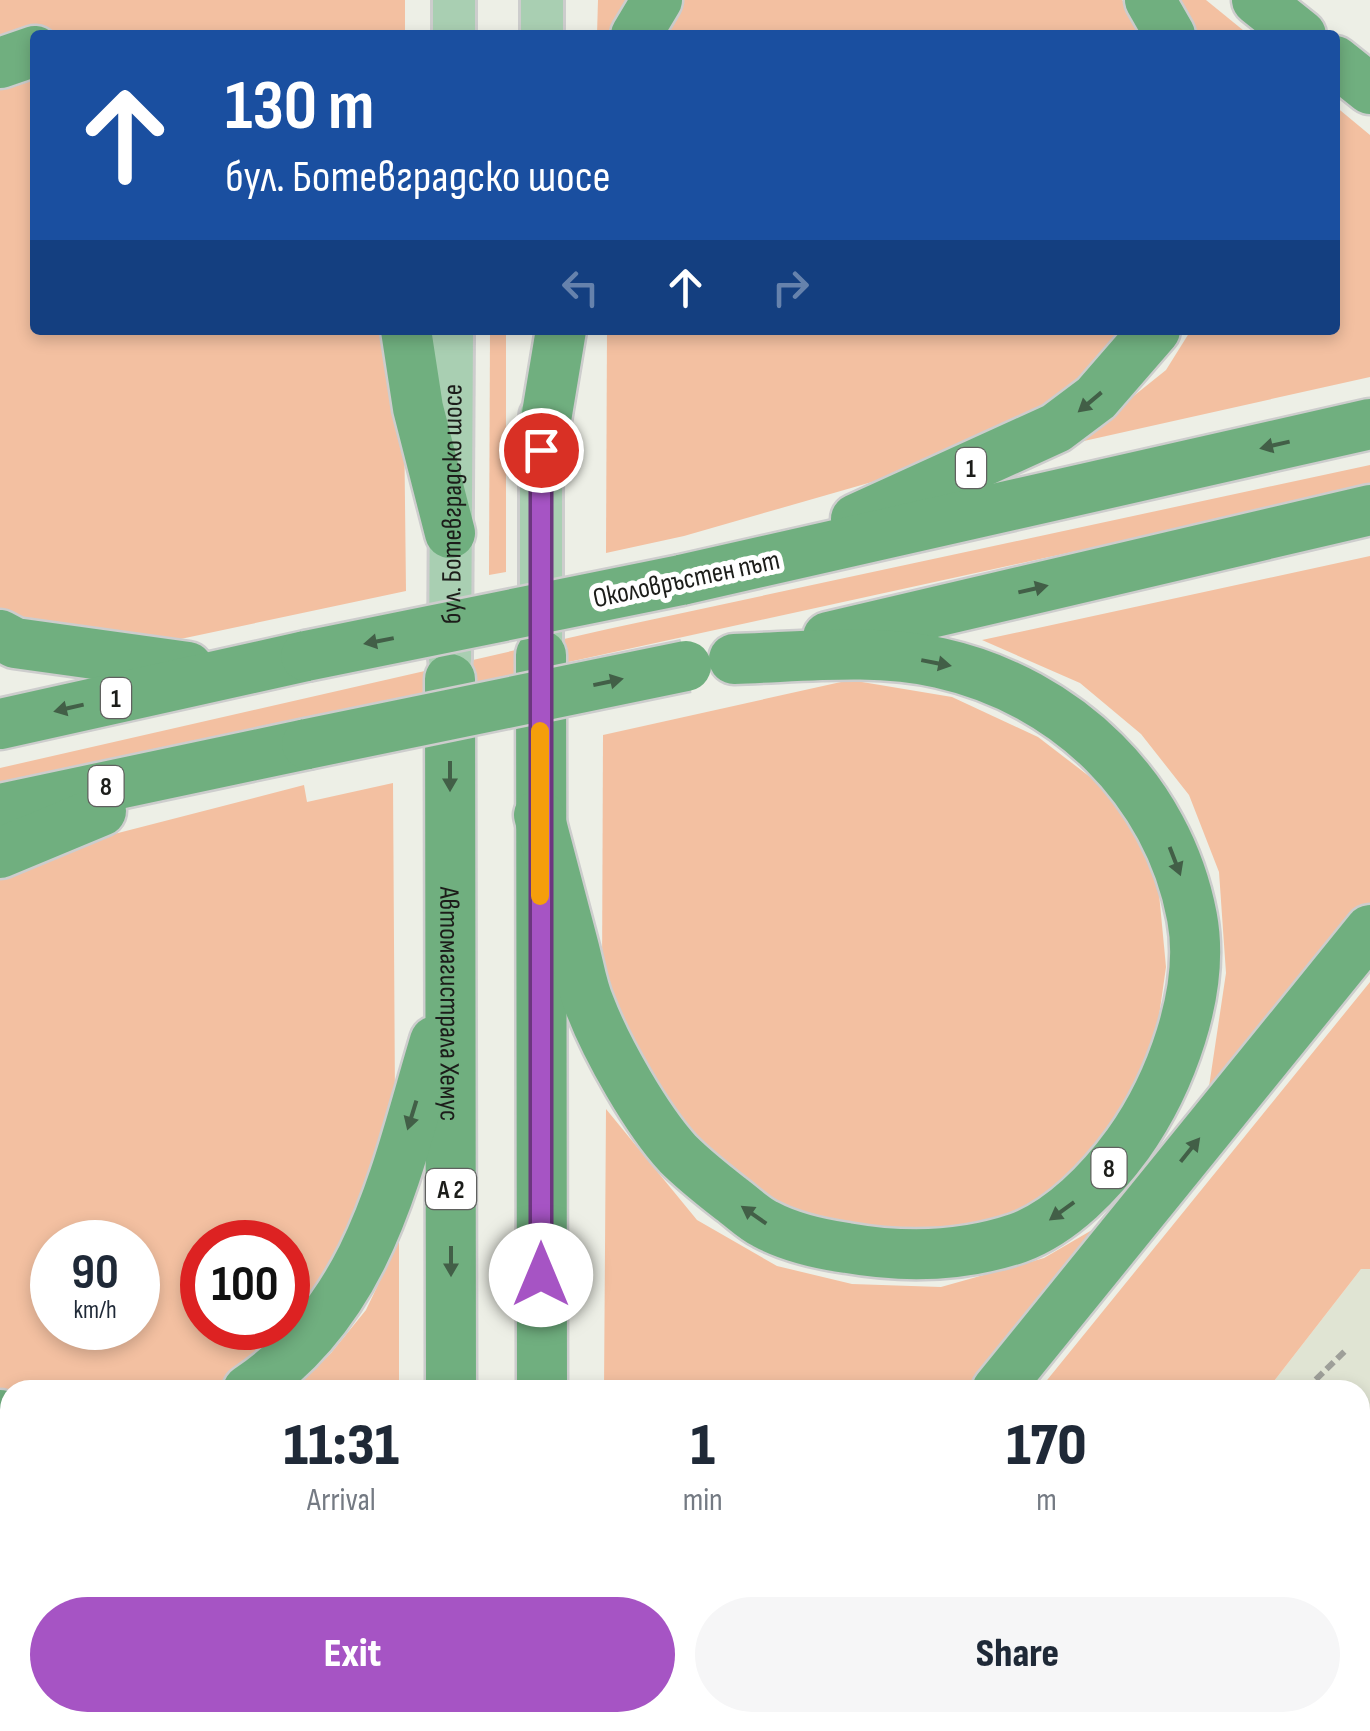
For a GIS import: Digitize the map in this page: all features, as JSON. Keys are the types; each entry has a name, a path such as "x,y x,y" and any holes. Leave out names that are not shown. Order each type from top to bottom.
{"highway":[{"path":"639,30 657,0"},
{"path":"1150,0 1167,30"},
{"path":"1257,0 1296,30"},
{"path":"0,63 30,53"},
{"path":"1340,65 1370,89"},
{"path":"407,335 418,408 450,534"},
{"path":"541,450 560,335"},
{"name":"1","path":"757,564 1056,428 1096,398 1151,335"},
{"name":"Околовръстен път","path":"0,724 232,671 757,564 1370,424"},
{"name":"8","path":"0,809 710,663 1370,510"},
{"path":"0,636 15,644 105,658 232,671"},
{"path":"541,655 542,1380"},
{"name":"8","path":"539,814 589,1005 632,1089 678,1153 762,1223 811,1242 884,1254 939,1255 1020,1237 1084,1194 1113,1164 1144,1122 1166,1078 1184,1026 1193,973 1192,920 1179,871 1158,821 1122,769 1085,734 1043,703 991,678 940,662 882,656 710,663"},
{"name":"Автомагистрала Хемус","path":"450,678 451,1380"},
{"path":"0,854 212,764"},
{"path":"1006,1380 1370,930"},
{"path":"260,1380 306,1343 334,1309 359,1267 382,1218 450,988"}],"main road":[{"path":"454,0 454,30"},
{"path":"542,0 542,30"},
{"name":"бул. Ботевградско шосе","path":"450,678 452,335"},
{"path":"541,335 541,655"}],"path":[{"path":"1315,1380 1345,1351"}],"shaded area":[{"path":"0,0 405,0 405,30 30,30 0,43"},
{"path":"598,0 628,0 609,30 597,30"},
{"path":"682,0 1122,0 1136,14 1144,30 665,30"},
{"path":"1179,0 1206,0 1243,30 1195,30"},
{"path":"30,75 30,335 389,335 404,414 406,591 171,641 28,621 0,610 0,83"},
{"path":"1340,110 1370,135 1370,377 1075,443 1166,370 1188,335 1340,335"},
{"path":"490,335 506,335 506,572 489,575"},
{"path":"607,335 1126,335 1117,348 1049,408 959,457 684,536 606,553"},
{"path":"1370,465 1370,487 0,786 0,768 608,629"},
{"path":"1370,556 1370,911 1207,1100 1226,973 1219,872 1189,795 1141,734 1080,683 982,640"},
{"path":"850,680 952,697 1038,737 1098,783 1132,828 1158,883 1166,967 1151,1072 1095,1161 1020,1216 945,1240 796,1215 700,1147 640,1063 602,979 603,735"},
{"path":"393,783 395,1099 336,1279 310,1307 310,1220 180,1220 180,1350 270,1350 255,1366 231,1380 0,1380 0,870 21,858 304,785 307,802"},
{"path":"1370,982 1370,1269 1361,1269 1275,1380 1047,1380"},
{"path":"606,1109 697,1220 777,1266 852,1284 941,1287 1044,1258 1116,1216 977,1380 604,1380"},
{"path":"399,1241 399,1380 303,1380 331,1353 366,1310"},
{"path":"1361,1269 1370,1269 1370,1380 1275,1380"}],"slow traffic":[{"path":"540,731 540,896"}],"route":[{"path":"541,450 541,1275"}]}
